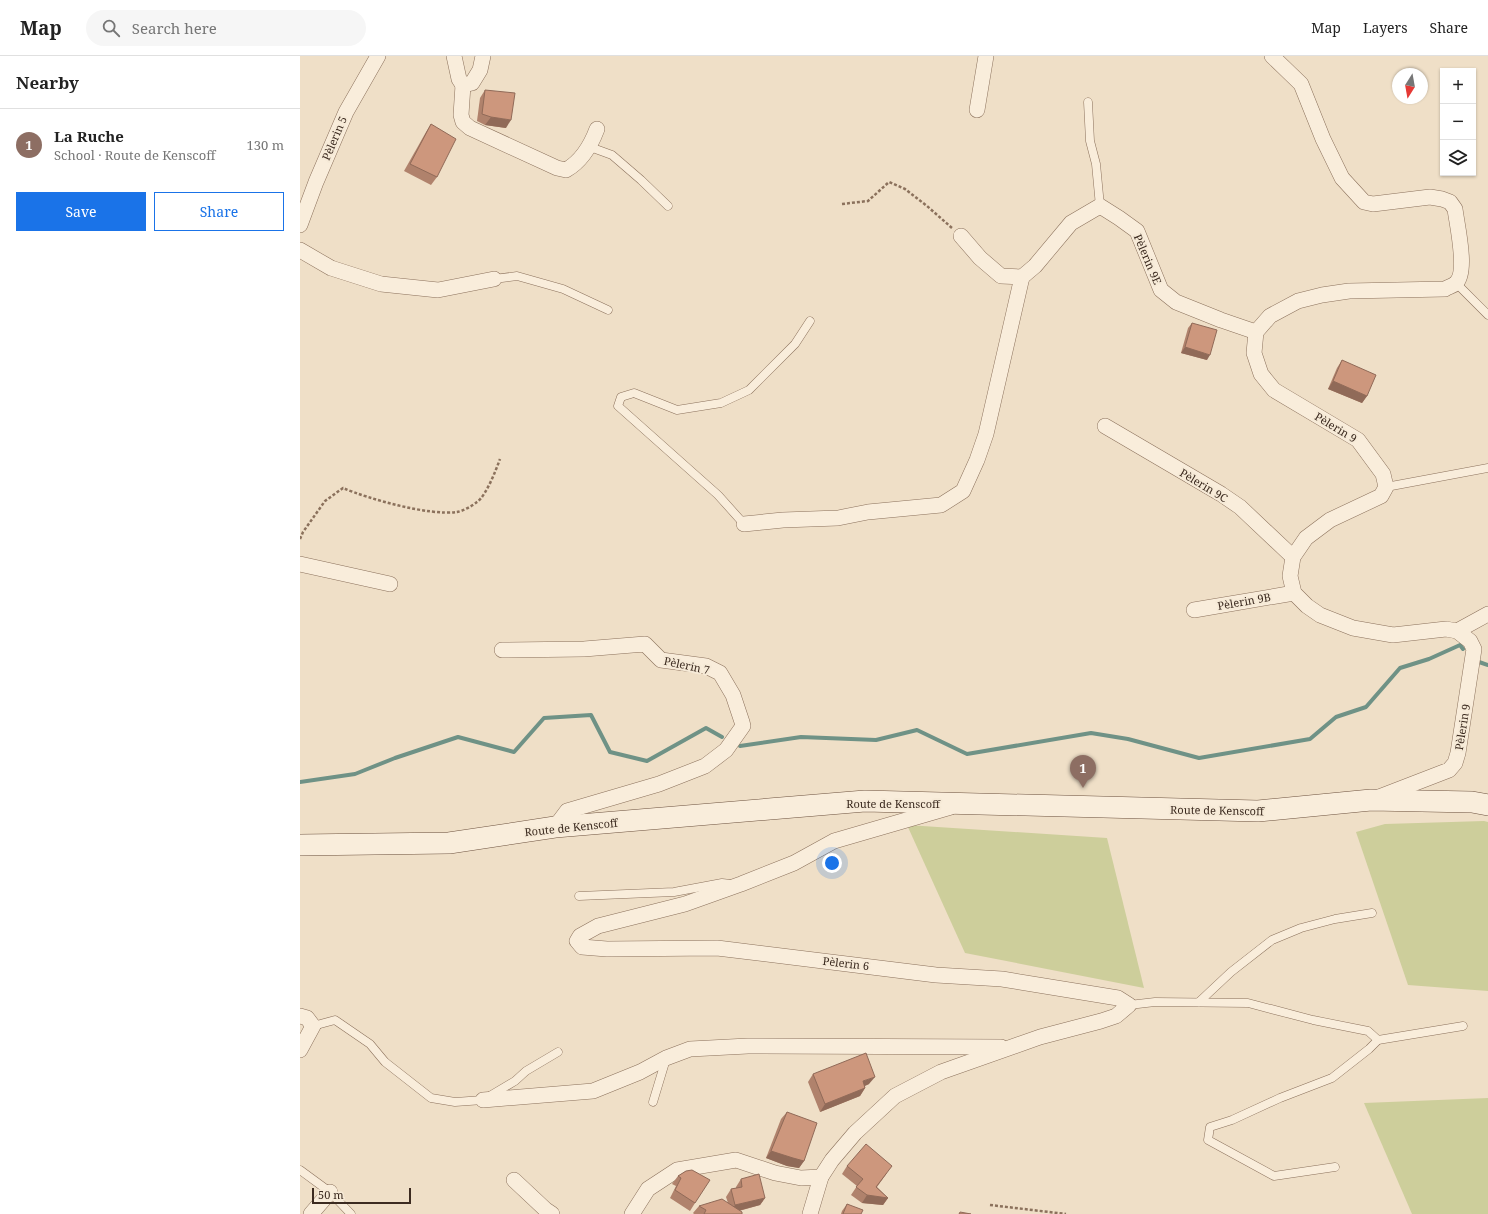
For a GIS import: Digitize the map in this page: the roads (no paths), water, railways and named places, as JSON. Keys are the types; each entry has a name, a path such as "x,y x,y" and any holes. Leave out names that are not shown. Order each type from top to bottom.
{"main road":[{"name":"Route de Kenscoff","path":"305,848 449,842 555,827 865,801 1258,811 1371,800 1472,802 1488,806"}],"street":[{"name":"Pèlerin 5","path":"300,225 316,182 346,112 378,56"},
{"path":"454,56 459,79 463,85 461,115 463,122 470,128 557,168 566,170 572,167 590,147 597,130"},
{"path":"463,85 472,83 480,70 483,56"},
{"path":"977,110 986,56"},
{"path":"1256,332 1270,316 1298,301 1322,295 1349,292 1445,289 1456,283 1460,276 1462,266 1455,209 1450,202 1430,197 1373,204 1364,202 1342,178 1323,139 1301,84 1272,56"},
{"path":"744,524 783,520 838,518 868,512 941,505 963,491 977,460 986,434 1022,277 1035,266 1071,223 1100,206"},
{"name":"Pèlerin 9E","path":"1100,206 1137,231 1161,290 1176,302 1256,332"},
{"path":"961,236 980,258 1001,276 1022,277"},
{"path":"300,250 332,268 381,284 438,290 494,279"},
{"name":"Pèlerin 9","path":"1256,332 1254,353 1261,374 1274,390 1358,440 1383,474 1386,487"},
{"name":"Pèlerin 9C","path":"1105,426 1222,494 1240,507 1293,558"},
{"path":"1386,487 1381,496 1330,520 1306,538 1293,558 1290,576 1294,592 1307,606 1320,615 1353,628 1393,635 1446,629 1457,631 1488,614"},
{"path":"300,564 390,584"},
{"name":"Pèlerin 9B","path":"1194,610 1294,592"},
{"name":"Pèlerin 9","path":"1371,800 1449,770 1455,763 1458,753 1474,649 1470,641 1457,631"},
{"name":"Pèlerin 7","path":"502,650 584,649 645,644 661,660 706,666 720,673 733,695 742,722 743,726 726,750 705,766 658,784 567,811 555,827"},
{"name":"Pèlerin 6","path":"965,803 834,841 794,863 741,884 684,904 598,926 580,936 576,941 582,947 607,949 717,948 936,975 1002,979 1118,998 1129,1005"},
{"path":"810,1214 822,1177 832,1160 855,1133 895,1096 941,1072 1040,1037 1102,1022 1116,1016 1129,1005"},
{"path":"300,1016 307,1018 313,1026 300,1050"},
{"path":"482,1100 593,1091 640,1072 666,1058 690,1050 748,1046 1012,1047"},
{"path":"632,1214 648,1189 677,1170 736,1160 775,1173 801,1178 822,1177"},
{"path":"514,1180 552,1214"},
{"path":"311,1214 330,1192"}],"lane":[{"path":"1088,102 1090,141 1096,164 1100,206"},
{"path":"590,147 612,155 668,206"},
{"path":"494,279 517,276 563,289 608,310"},
{"path":"1456,283 1488,315"},
{"path":"744,524 718,495 618,406 621,396 634,393 677,410 720,403 749,390 795,344 810,321"},
{"path":"1386,487 1488,468"},
{"path":"579,896 674,892 722,883 741,884"},
{"path":"1200,1002 1231,972 1272,940 1301,928 1335,918 1372,913"},
{"path":"1129,1005 1155,1002 1248,1003 1313,1020 1368,1031 1378,1040"},
{"path":"313,1026 335,1020 370,1044 385,1062 431,1098 455,1102 482,1100 515,1081 526,1071 558,1052"},
{"path":"1335,1167 1274,1176 1208,1140 1210,1127 1232,1120 1280,1098 1332,1078 1369,1049 1378,1040 1463,1026"},
{"path":"653,1102 666,1058"},
{"path":"300,1170 330,1192 351,1214"}],"waterway":[{"path":"740,746 801,737 876,740 917,730 967,754 1091,733 1128,739 1199,758 1310,739 1336,717 1366,707 1400,668 1429,659 1460,645 1463,649"},
{"path":"1479,662 1488,665"},
{"path":"300,782 355,774 395,758 458,737 514,752 544,718 591,715 610,752 647,761 706,728 722,737"}],"place":[{"name":"La Ruche","path":"1083,788"}]}
